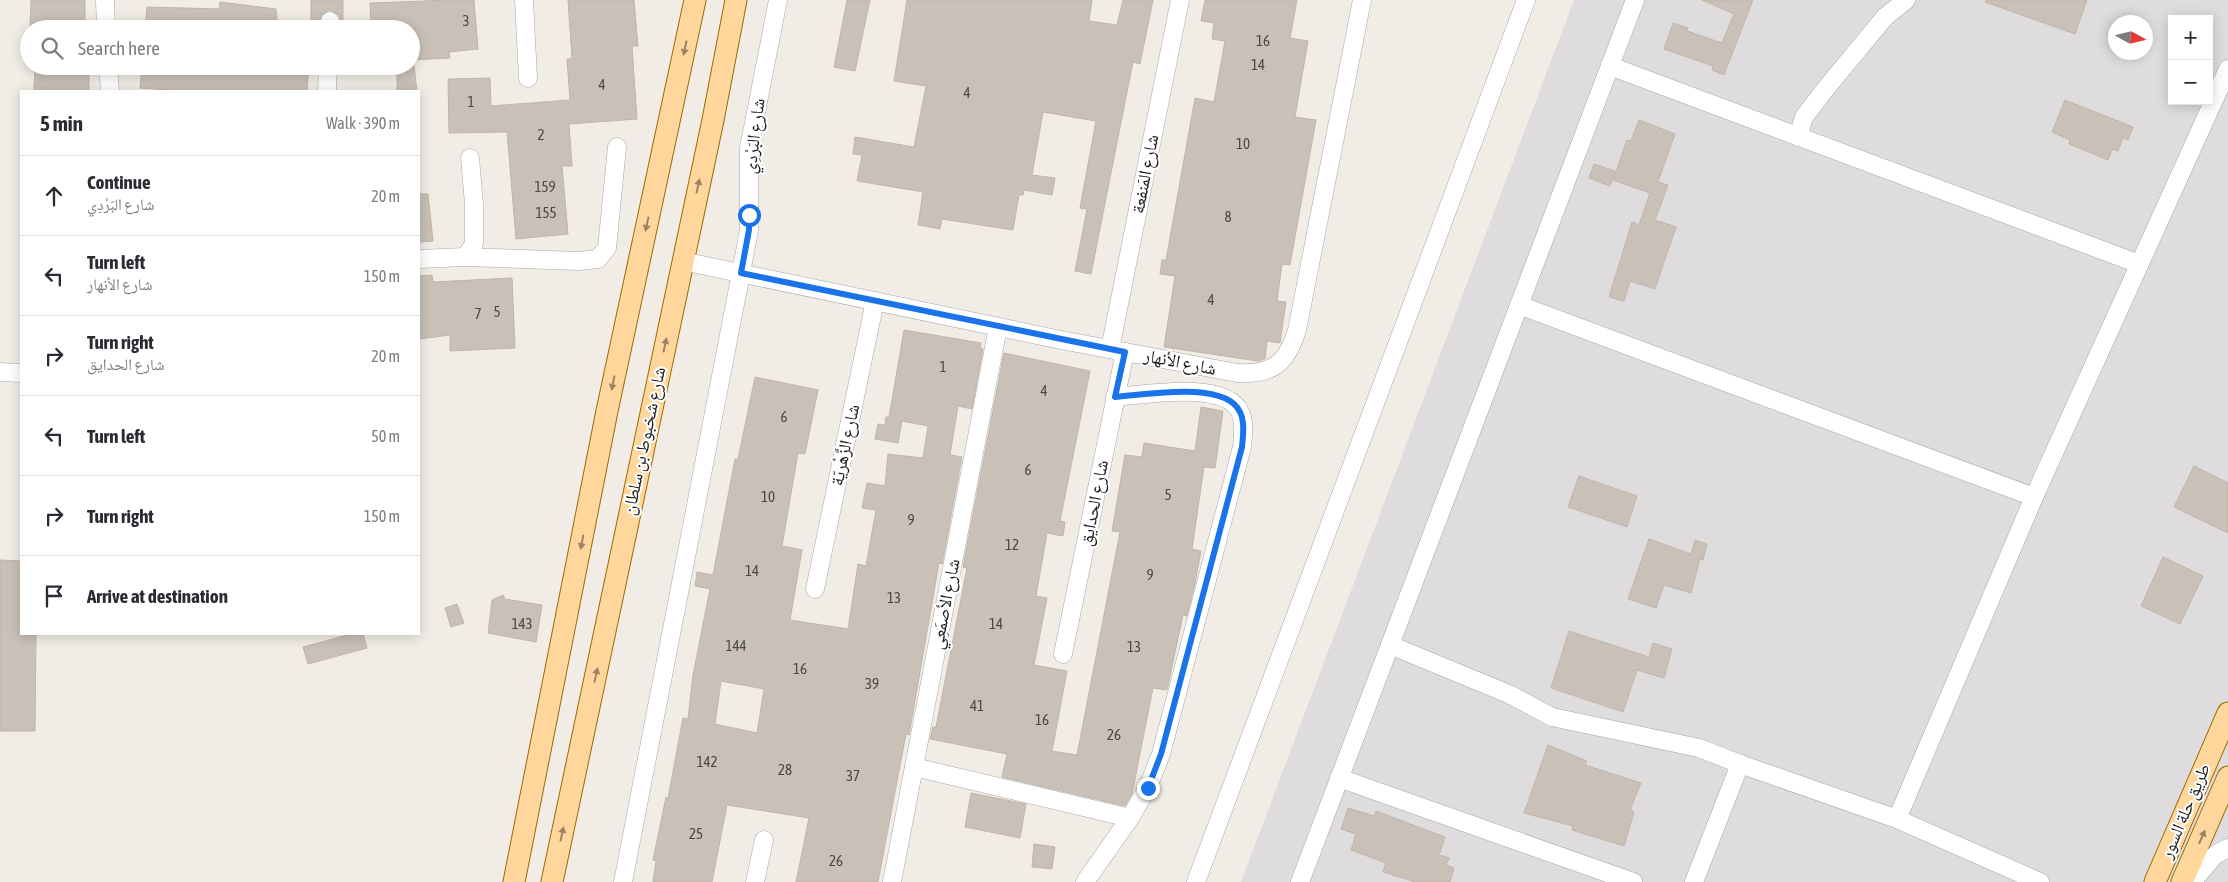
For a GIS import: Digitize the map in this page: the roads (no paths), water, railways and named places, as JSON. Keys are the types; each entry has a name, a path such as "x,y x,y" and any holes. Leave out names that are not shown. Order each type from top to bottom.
{"main road":[{"path":"514,882 607,411 695,0"},
{"name":"شارع شخبوط بن سلطان","path":"552,882 713,120 736,0"},
{"name":"طريق حلة السور","path":"2155,882 2228,713"},
{"name":"طريق حلة السور","path":"2182,882 2228,777"}],"street":[{"path":"105,0 106,20"},
{"path":"524,0 528,78"},
{"name":"شارع البَرْدِي","path":"623,882 749,230 749,148 778,0"},
{"name":"شارع المَنفعة","path":"1117,350 1180,0"},
{"name":"شارع الأنهار","path":"682,261 1117,350 1251,374 1275,367 1286,356 1297,330 1362,0"},
{"path":"1196,882 1526,0"},
{"path":"1300,882 1635,0"},
{"path":"1798,136 1804,117 1827,86 1885,17 1906,0"},
{"path":"1610,66 2139,264"},
{"path":"1896,819 2034,497 2139,264 2222,103 2228,69"},
{"path":"109,75 110,90"},
{"path":"327,90 328,75"},
{"path":"420,259 466,257 579,261 598,258 607,248 616,147"},
{"path":"466,257 474,244 474,204 470,158"},
{"name":"شارع الزَّهْريّة","path":"815,589 874,301"},
{"path":"1519,305 2034,497"},
{"name":"شارع الأصمَعِي","path":"892,882 998,326"},
{"name":"شارع الحدايق","path":"1063,654 1115,397 1117,350"},
{"path":"0,372 20,373"},
{"path":"1085,882 1130,818 1148,788 1161,754 1242,447 1243,431 1240,412 1230,400 1220,396 1186,392 1115,397"},
{"path":"1390,645 1510,695 1552,717 1699,748 1896,819 2040,882"},
{"path":"1694,882 1740,764"},
{"path":"914,767 1130,818"},
{"path":"1339,778 1633,882"},
{"path":"755,882 764,840"},
{"path":"2192,882 2215,855 2228,848"}]}
